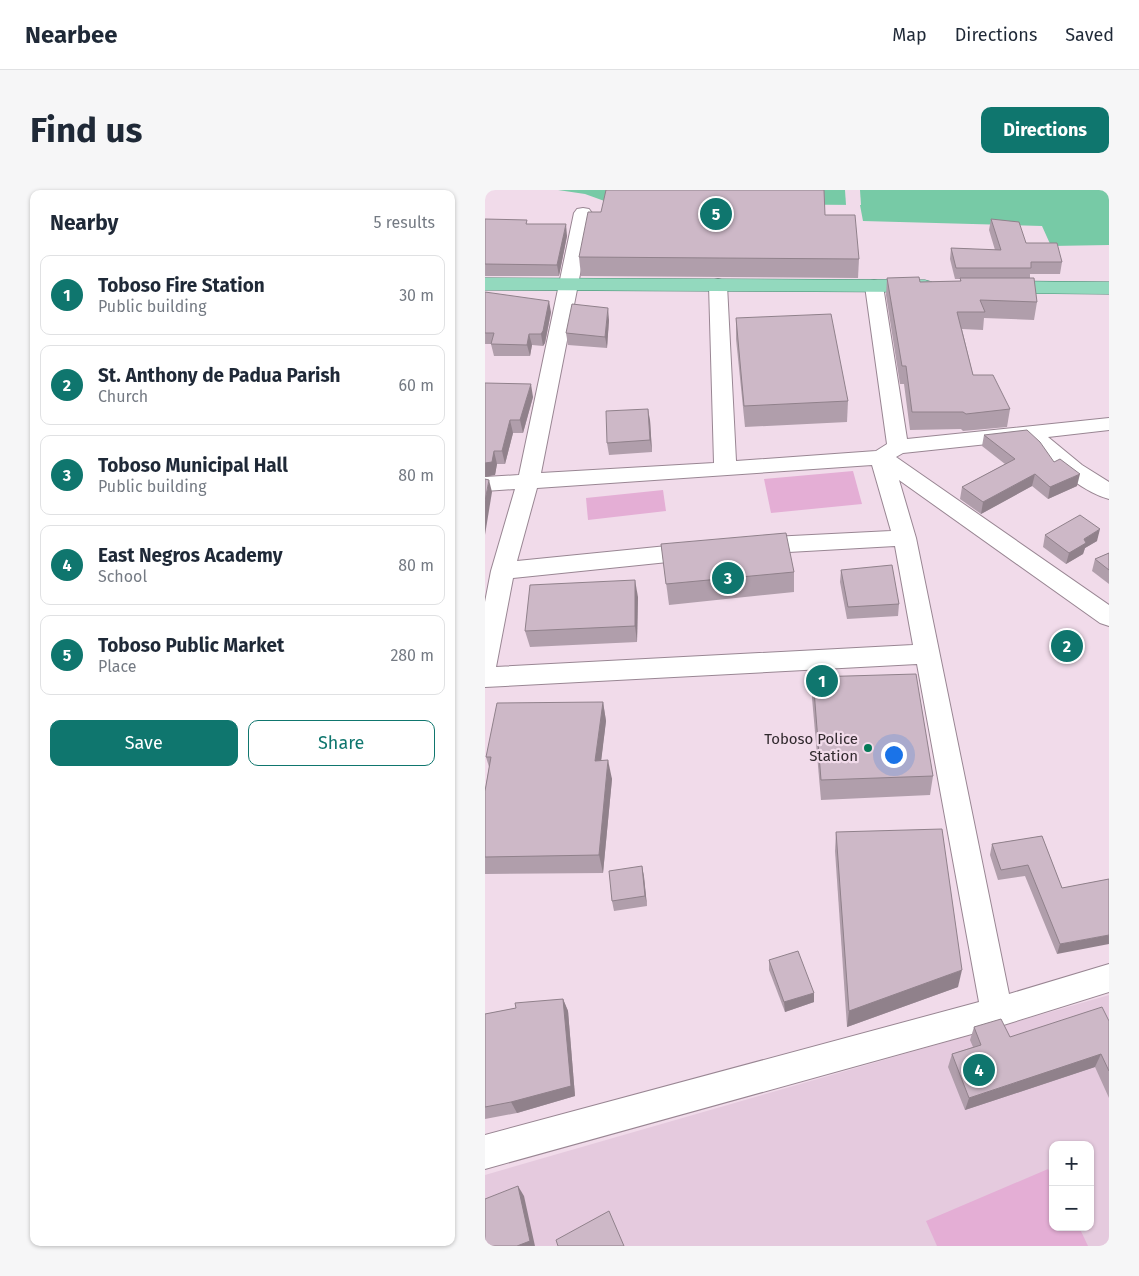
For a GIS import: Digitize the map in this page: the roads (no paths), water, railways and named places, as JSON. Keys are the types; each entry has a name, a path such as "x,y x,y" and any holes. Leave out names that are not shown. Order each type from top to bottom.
{"main road":[{"path":"485,284 943,286"},
{"path":"982,286 1109,288"}],"street":[{"path":"485,664 503,571 528,482 583,213"},
{"path":"718,285 725,469"},
{"path":"874,286 889,452 997,1012"},
{"path":"485,484 725,469 889,452 1029,432 1109,424"},
{"path":"1029,432 1074,470 1109,492"},
{"path":"889,452 1109,617"},
{"path":"503,571 724,549 905,538"},
{"path":"485,677 927,654"},
{"path":"485,1152 997,1012 1109,978"}],"place":[{"name":"Toboso Public Market","path":"716,214"},
{"name":"Toboso Municipal Hall","path":"728,578"},
{"name":"St. Anthony de Padua Parish","path":"1067,646"},
{"name":"Toboso Fire Station","path":"822,681"},
{"name":"Toboso Police Station","path":"868,748"},
{"name":"East Negros Academy","path":"979,1070"}]}
